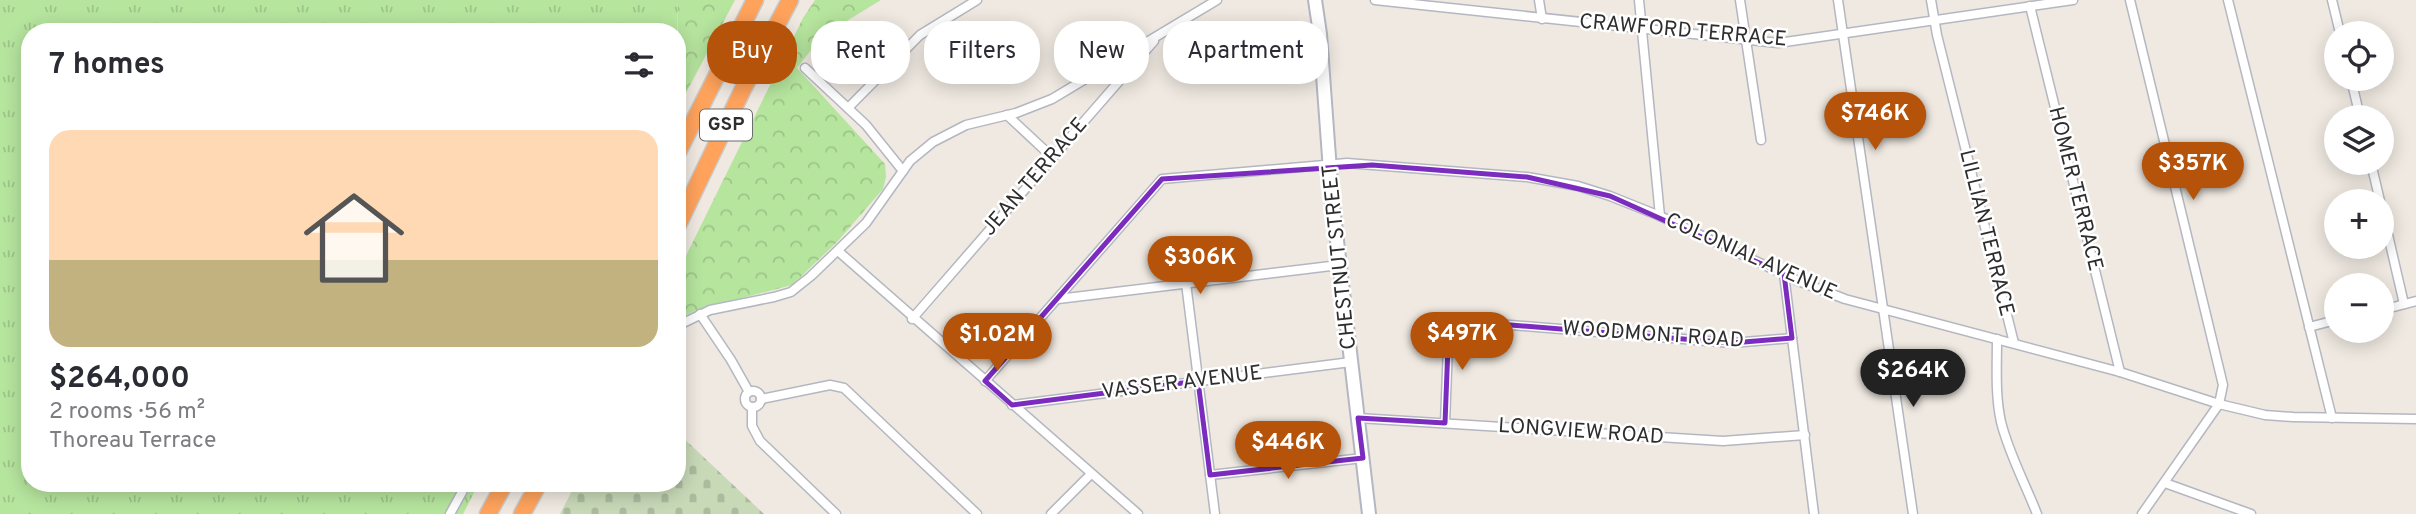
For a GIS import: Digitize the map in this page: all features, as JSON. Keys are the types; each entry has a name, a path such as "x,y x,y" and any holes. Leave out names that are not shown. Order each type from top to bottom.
{"highway":[{"name":"GSP","path":"686,136 755,0"},
{"name":"GSP","path":"686,208 743,89 790,0"},
{"path":"488,514 500,492"},
{"path":"524,514 535,492"}],"main road":[{"name":"CHESTNUT STREET","path":"1315,0 1339,265 1369,514"}],"street":[{"path":"848,108 920,35 976,0"},
{"path":"686,321 700,314 785,294 804,283 878,209 903,171 921,151 946,134 973,123 1035,106 1061,94 1217,0"},
{"name":"CRAWFORD TERRACE","path":"1376,0 1444,4 1542,19 1782,43 2073,0"},
{"path":"1539,0 1542,19"},
{"path":"1639,0 1660,216"},
{"path":"1740,0 1760,140"},
{"path":"1838,0 1913,514"},
{"name":"LILLIAN TERRACE","path":"1931,0 2014,343"},
{"path":"2130,0 2223,385 2219,404 2142,514"},
{"path":"2228,0 2332,418"},
{"path":"2332,0 2337,21"},
{"name":"HOMER TERRACE","path":"2030,6 2120,372"},
{"name":"JEAN TERRACE","path":"912,318 1159,36"},
{"path":"805,68 866,125 903,171"},
{"path":"1007,115 1052,158"},
{"name":"COLONIAL AVENUE","path":"1058,299 1162,179 1348,163 1527,177 1610,195 1844,299 2120,372 2219,404 2265,415 2416,419"},
{"path":"838,251 1138,514"},
{"path":"2394,259 2404,304"},
{"path":"985,381 1058,299 1339,265"},
{"path":"1784,274 1814,514"},
{"path":"1186,284 1215,514"},
{"path":"2394,307 2416,302"},
{"path":"700,314 732,360 749,392"},
{"name":"WOODMONT ROAD","path":"1445,424 1449,320 1732,343 1792,338"},
{"path":"2309,327 2324,323"},
{"path":"1997,339 2000,418 2009,449 2037,514"},
{"name":"VASSER AVENUE","path":"1012,405 1351,362"},
{"path":"761,399 830,385 844,388 977,514"},
{"path":"749,392 757,392 761,399"},
{"path":"749,392 745,399 752,407 752,426 760,440 836,514"},
{"path":"752,407 758,405 761,399"},
{"name":"LONGVIEW ROAD","path":"1358,418 1723,441 1805,435"},
{"path":"1210,475 1363,458"},
{"path":"1051,514 1091,474"},
{"path":"2165,483 2251,514"},
{"path":"450,514 462,492"}],"highlighted area":[{"path":"1372,165 1527,177 1610,196 1784,274 1792,338 1732,343 1449,320 1445,423 1358,418 1363,458 1210,475 1198,381 1012,405 985,381 1162,179"}],"green space":[{"path":"0,0 678,0 678,23 21,23 21,492 474,492 463,514 0,514"},
{"path":"678,0 735,0 724,21 707,21 707,53 686,93 686,23 678,23"},
{"path":"815,0 881,0 847,21 811,21 811,50 797,68 797,30"},
{"path":"797,68 885,164 883,189 837,242 792,285 686,315 686,256 771,84 797,84"},
{"path":"686,440 764,514 560,514 571,492 686,492"}]}
